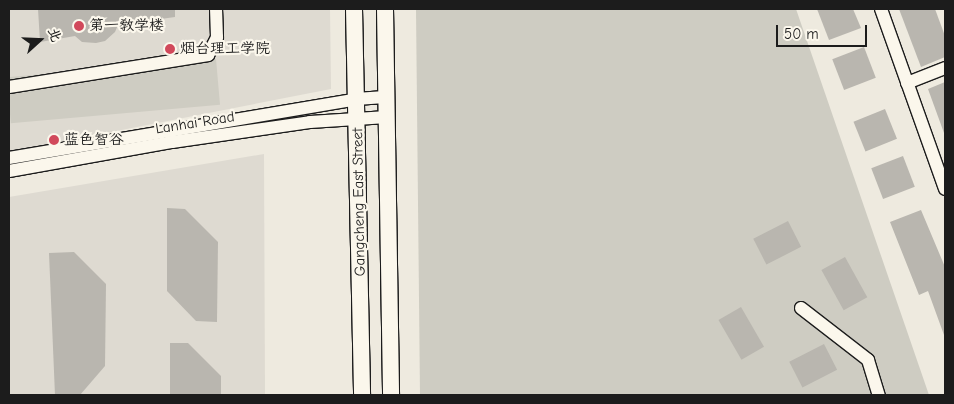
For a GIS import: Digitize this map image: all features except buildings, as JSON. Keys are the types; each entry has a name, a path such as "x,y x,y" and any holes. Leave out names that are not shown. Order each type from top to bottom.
{"main road":[{"name":"Gangcheng East Street","path":"354,9 362,395"},
{"name":"Gangcheng East Street","path":"385,9 391,395"}],"street":[{"path":"9,87 208,54 217,37 216,9"},
{"path":"881,9 945,189"},
{"path":"907,83 945,68"},
{"name":"Lanhai Road","path":"9,158 356,99 385,97"},
{"name":"Lanhai Road","path":"9,171 182,141 310,122 386,117"},
{"path":"801,308 868,360 879,395"}],"shaded area":[{"name":"烟台理工学院","path":"9,9 330,9 331,89 9,152"},
{"path":"416,9 796,9 929,395 420,395"},
{"path":"216,59 220,105 11,123 9,77"},
{"path":"264,154 265,395 9,395 9,197"}],"place":[{"name":"第一教学楼","path":"79,26"},
{"name":"烟台理工学院","path":"170,49"},
{"name":"蓝色智谷","path":"54,140"}]}
